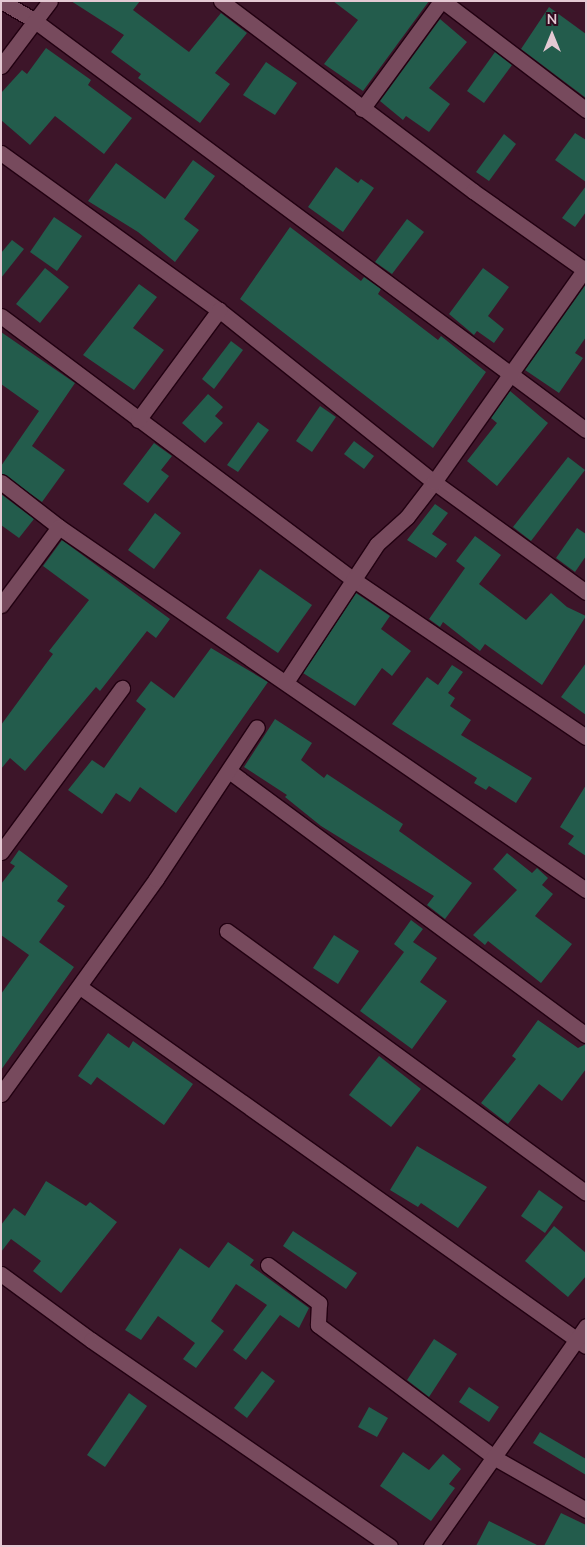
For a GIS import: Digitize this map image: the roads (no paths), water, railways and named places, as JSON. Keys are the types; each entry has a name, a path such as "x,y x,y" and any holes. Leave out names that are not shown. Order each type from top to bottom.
{"street":[{"path":"1,66 50,1"},
{"path":"221,1 362,109 585,269 509,373 434,482 407,517 377,544 286,682"},
{"path":"362,109 442,1 586,110"},
{"path":"1,2 35,21 586,430"},
{"path":"1,153 219,310 434,482 586,592"},
{"path":"138,420 219,310"},
{"path":"1,316 354,580 586,737"},
{"path":"1,482 59,526 586,890"},
{"path":"1,605 59,526"},
{"path":"1,852 122,688"},
{"path":"1,1094 80,987 229,771 257,727"},
{"path":"229,771 586,1035"},
{"path":"227,931 586,1193"},
{"path":"80,987 581,1342"},
{"path":"268,1265 319,1303 318,1325 496,1458 586,1510"},
{"path":"1,1274 91,1340 390,1546"},
{"path":"431,1546 581,1342 586,1326"}]}
